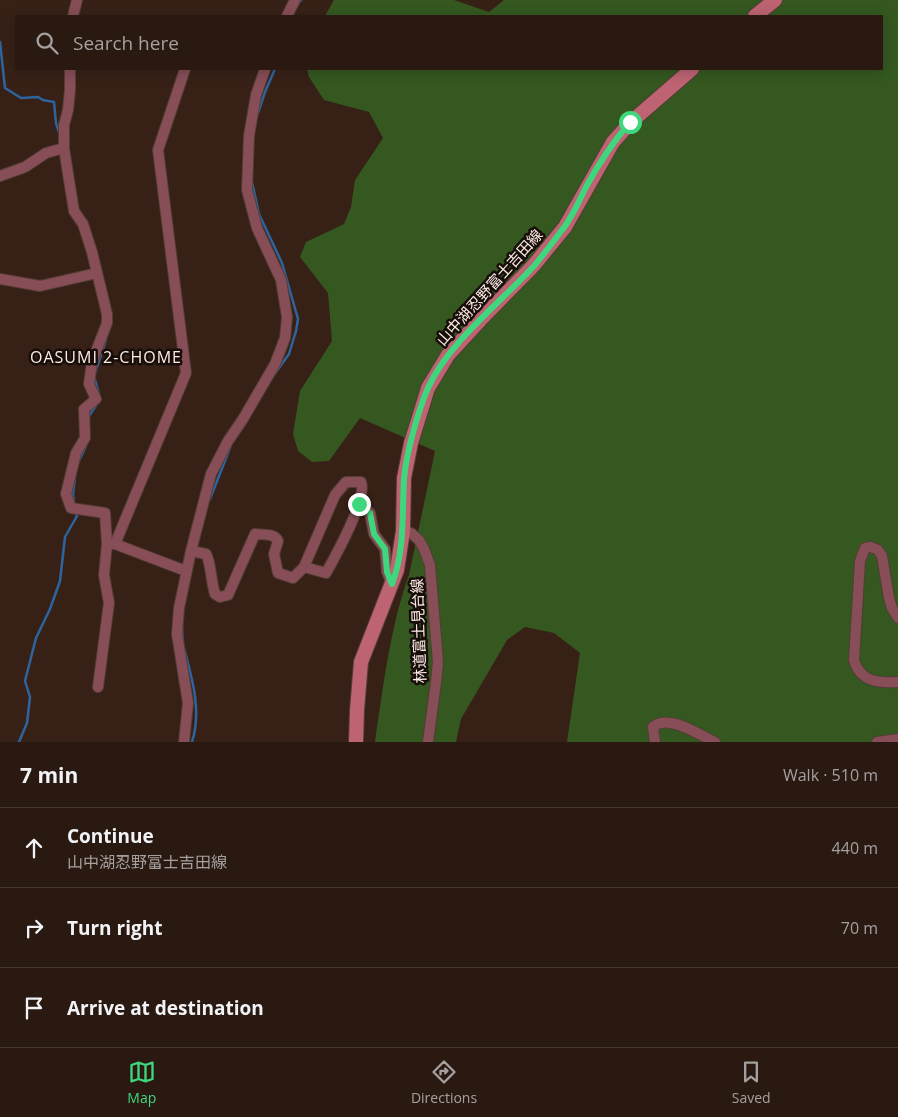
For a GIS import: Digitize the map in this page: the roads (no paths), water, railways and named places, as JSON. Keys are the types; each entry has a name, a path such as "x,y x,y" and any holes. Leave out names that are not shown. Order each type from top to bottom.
{"main road":[{"path":"756,15 775,0"},
{"name":"山中湖忍野富士吉田線","path":"356,742 361,662 398,570 403,531 404,478 411,442 428,388 448,355 534,265 564,228 598,165 613,142 630,122 691,70"}],"street":[{"path":"73,15 77,0"},
{"path":"287,15 295,0"},
{"path":"70,70 68,110 64,125 64,148 74,211 83,224 107,314 107,323 92,362 89,384 96,399 84,409 85,438 76,453 66,494 71,508 105,513 111,544"},
{"path":"98,687 109,603 104,575 111,544 186,373 158,150 185,70"},
{"path":"184,742 188,703 177,634 191,551 211,474 228,441 275,364 281,349 288,317 281,280 257,228 247,190 249,136 256,95 265,70"},
{"path":"0,176 25,167 46,153 64,148"},
{"path":"0,279 40,286 97,273"},
{"path":"191,551 206,554 210,560 209,569 215,594 220,597 228,596 255,534 277,538 278,541 274,554 278,573 294,578 304,567 335,495 346,482 361,482 364,487 359,504 340,548 326,573 304,567"},
{"path":"359,504 370,513 374,534 385,549 387,572 392,584"},
{"name":"林道富士見台線","path":"403,531 411,533 419,540 430,565 438,662 428,742"},
{"path":"111,544 186,572"},
{"path":"898,618 889,598 882,556 878,550 871,547 865,548 860,562 854,660 858,669 871,681 882,683 898,682"},
{"path":"655,742 653,727 664,722 674,722 715,742"},
{"path":"878,742 898,739"}],"waterway":[{"path":"297,5 301,0"},
{"path":"0,42 5,88 21,98 38,97 54,102 56,123 60,136"},
{"path":"258,113 275,70"},
{"path":"252,182 259,214 282,263 298,319 289,354 274,375"},
{"path":"99,394 94,376 106,340"},
{"path":"89,418 97,404"},
{"path":"78,463 86,446"},
{"path":"210,499 230,448"},
{"path":"74,503 75,478"},
{"path":"19,742 27,723 30,697 25,681 36,638 50,609 60,581 65,537 77,516 75,511"},
{"path":"182,628 183,643"},
{"path":"184,648 195,695 196,718 192,742"}],"district":[{"name":"OASUMI 2-CHOME","path":"106,357"}]}
